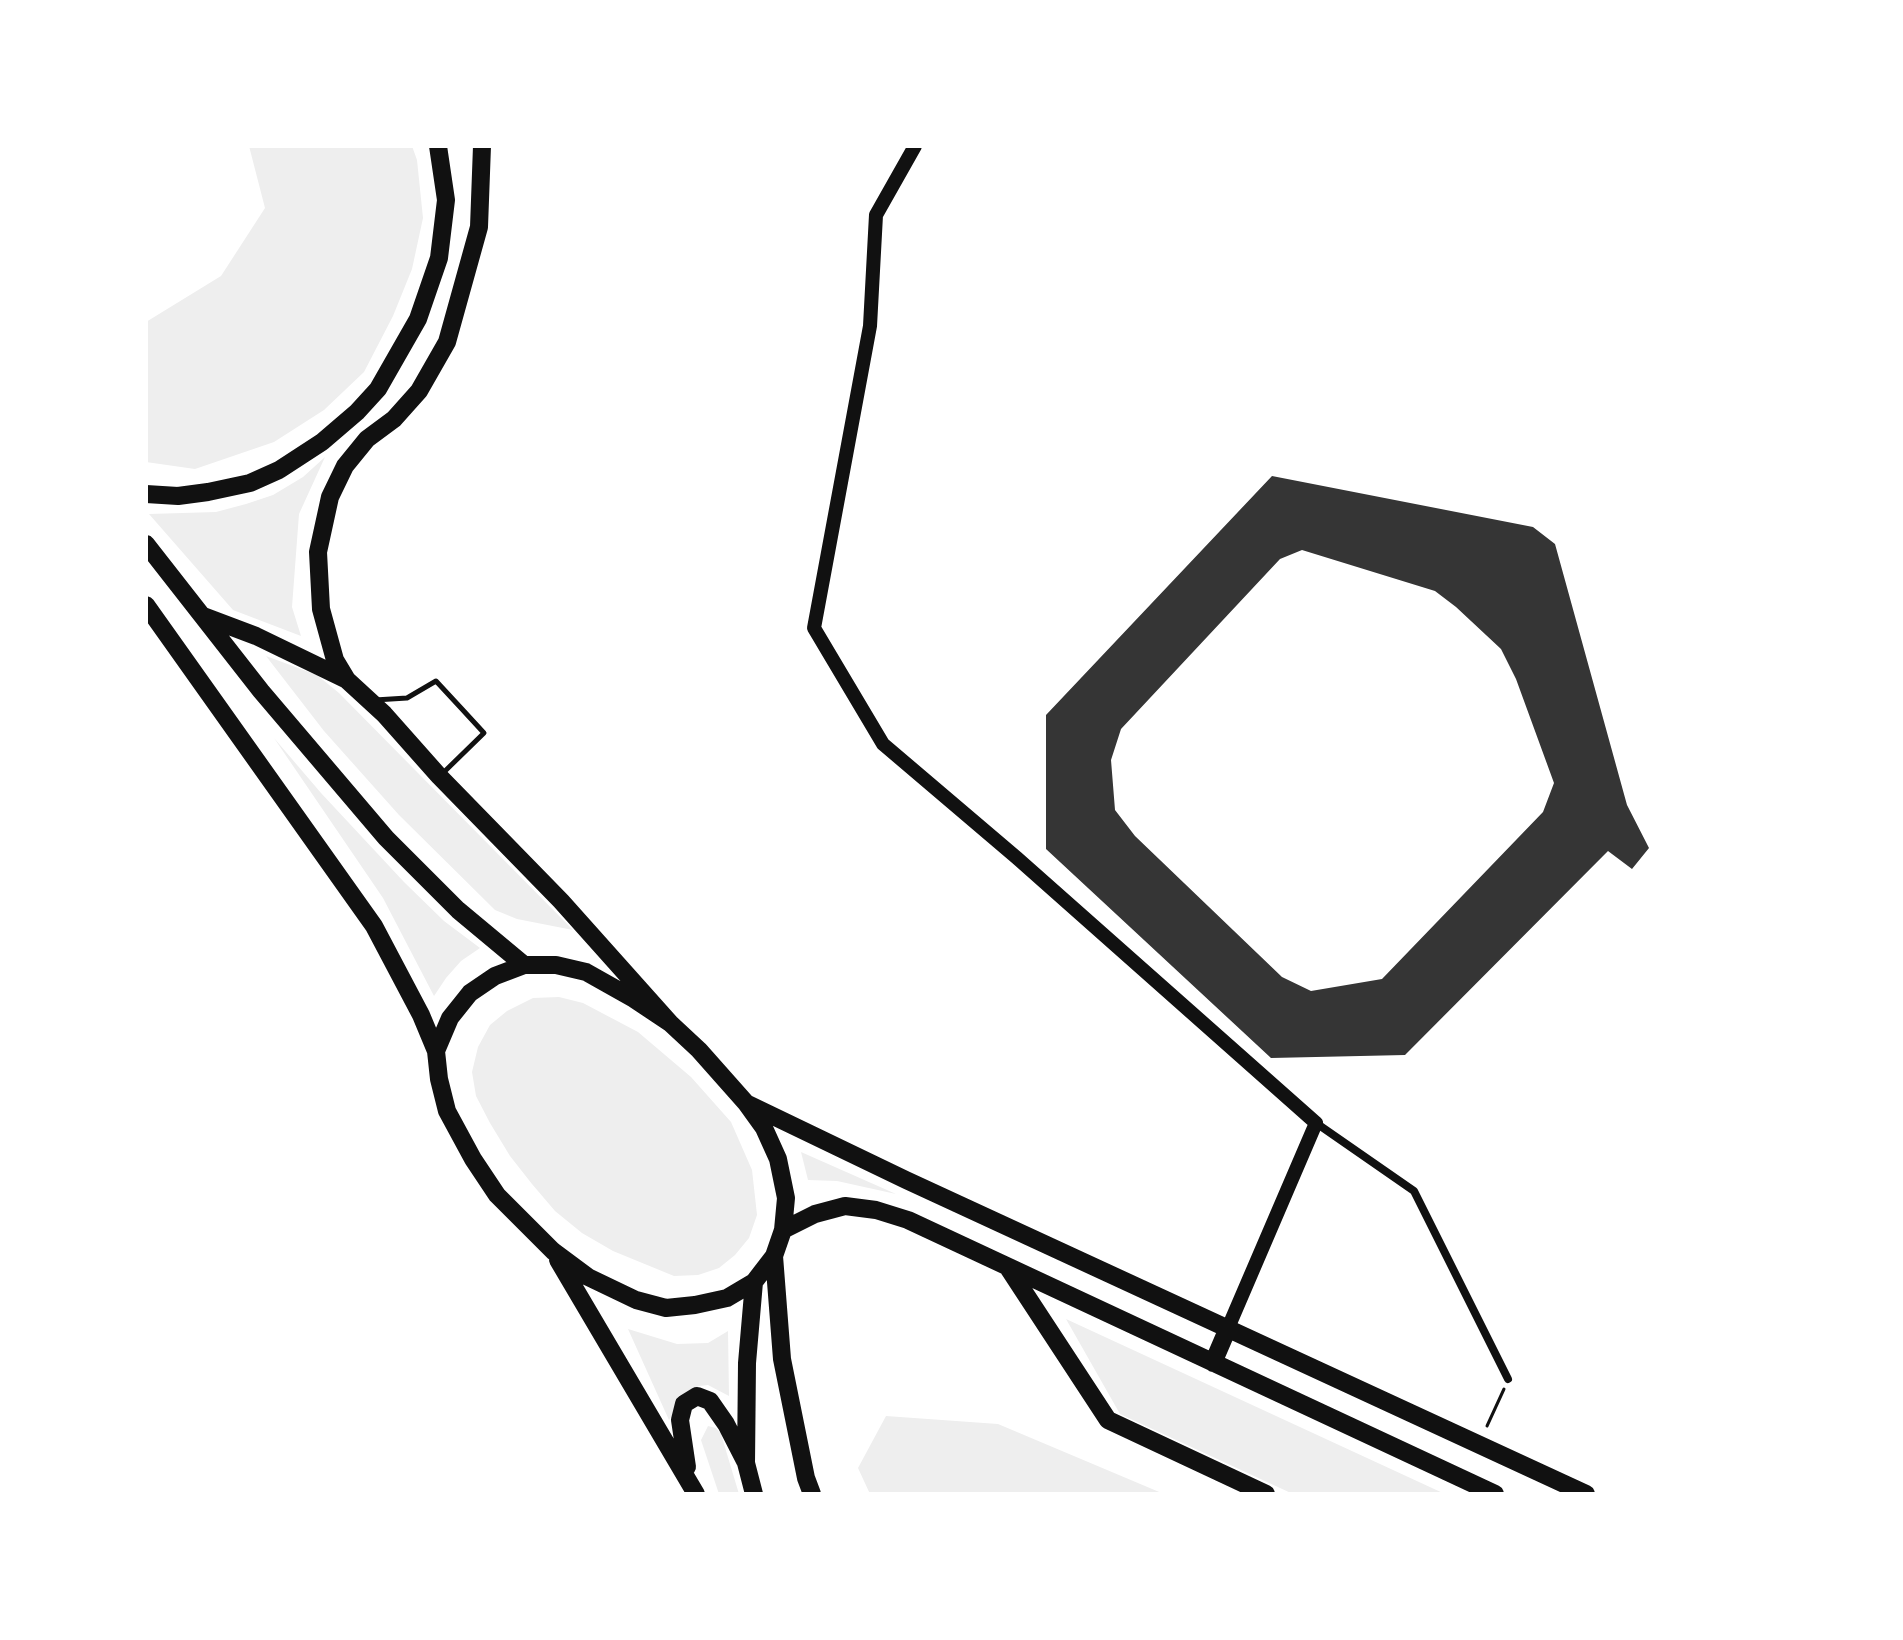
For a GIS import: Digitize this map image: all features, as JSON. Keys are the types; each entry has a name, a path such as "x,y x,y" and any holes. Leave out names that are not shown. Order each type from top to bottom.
{"main road":[{"path":"146,494 178,496 208,492 250,483 279,470 322,442 378,389 418,319 439,258 446,200 438,146"},
{"path":"347,680 335,660 321,609 318,552 330,497 345,466 360,448 394,419 419,391 447,342 479,227 482,146"},
{"path":"146,544 299,738 386,838 458,910 524,965"},
{"path":"146,605 374,926 408,989 436,1051 447,1111 497,1195 553,1251 588,1277 636,1300 666,1308 727,1298 754,1282 774,1256 783,1230 786,1198 778,1159 764,1128 746,1103 570,911 347,680 279,646 201,615"},
{"path":"146,618 164,630"},
{"path":"436,1051 450,1018 470,993 495,976 524,965 556,965 586,972 670,1023"},
{"path":"746,1103 1586,1494"},
{"path":"783,1230 815,1214 845,1206 876,1210 908,1220 1495,1494"},
{"path":"553,1251 692,1487"},
{"path":"774,1256 782,1359 812,1494"},
{"path":"1009,1269 1108,1420 1266,1494"},
{"path":"746,1463 747,1363 754,1282"},
{"path":"1213,1363 1228,1328"},
{"path":"692,1487 680,1420 684,1404 697,1396 710,1401 726,1424 746,1463 754,1494"}],"street":[{"path":"915,146 876,215 870,326 814,628 883,744 1017,858 1316,1123 1414,1191 1508,1379"},
{"path":"1228,1328 1316,1123"}],"lane":[{"path":"369,700 407,698 436,681 484,733 439,776"}],"path":[{"path":"1479,1444 1508,1379"}],"shaded area":[{"path":"249,146 412,146 417,160 423,218 412,269 393,316 364,372 324,410 274,442 195,469 146,462 146,322 221,276 265,208"},
{"path":"325,457 299,514 292,607 301,636 233,610 149,514 216,512 246,504 273,495 303,477"},
{"path":"266,656 317,675 339,693 573,930 517,919 495,910 399,815 324,731"},
{"path":"274,738 404,882 444,921 480,948 461,961 434,996 383,898"},
{"path":"559,997 583,1003 638,1032 691,1077 731,1122 752,1170 757,1215 749,1238 719,1268 698,1275 674,1276 613,1251 582,1233 555,1211 532,1184 490,1123 476,1096 472,1072 478,1047 490,1025 507,1011 533,998"},
{"path":"801,1152 896,1194 837,1181 808,1180"},
{"path":"1066,1319 1445,1494 1293,1494 1120,1414"},
{"path":"628,1329 677,1344 708,1343 728,1331 729,1396 708,1385 699,1386 688,1392 669,1420"},
{"path":"886,1416 998,1424 1164,1494 870,1494 858,1468"},
{"path":"708,1426 716,1428 721,1434 739,1494 719,1494 701,1440"}],"building":[{"path":"1272,476 1533,527 1555,544 1627,805 1649,848 1632,869 1608,851 1405,1055 1271,1058 1046,849 1046,715","holes":["1302,550 1435,591 1501,649 1516,679 1554,783 1543,812 1382,979 1311,991 1282,977 1135,836 1115,810 1111,760 1121,729 1280,559"]}]}
